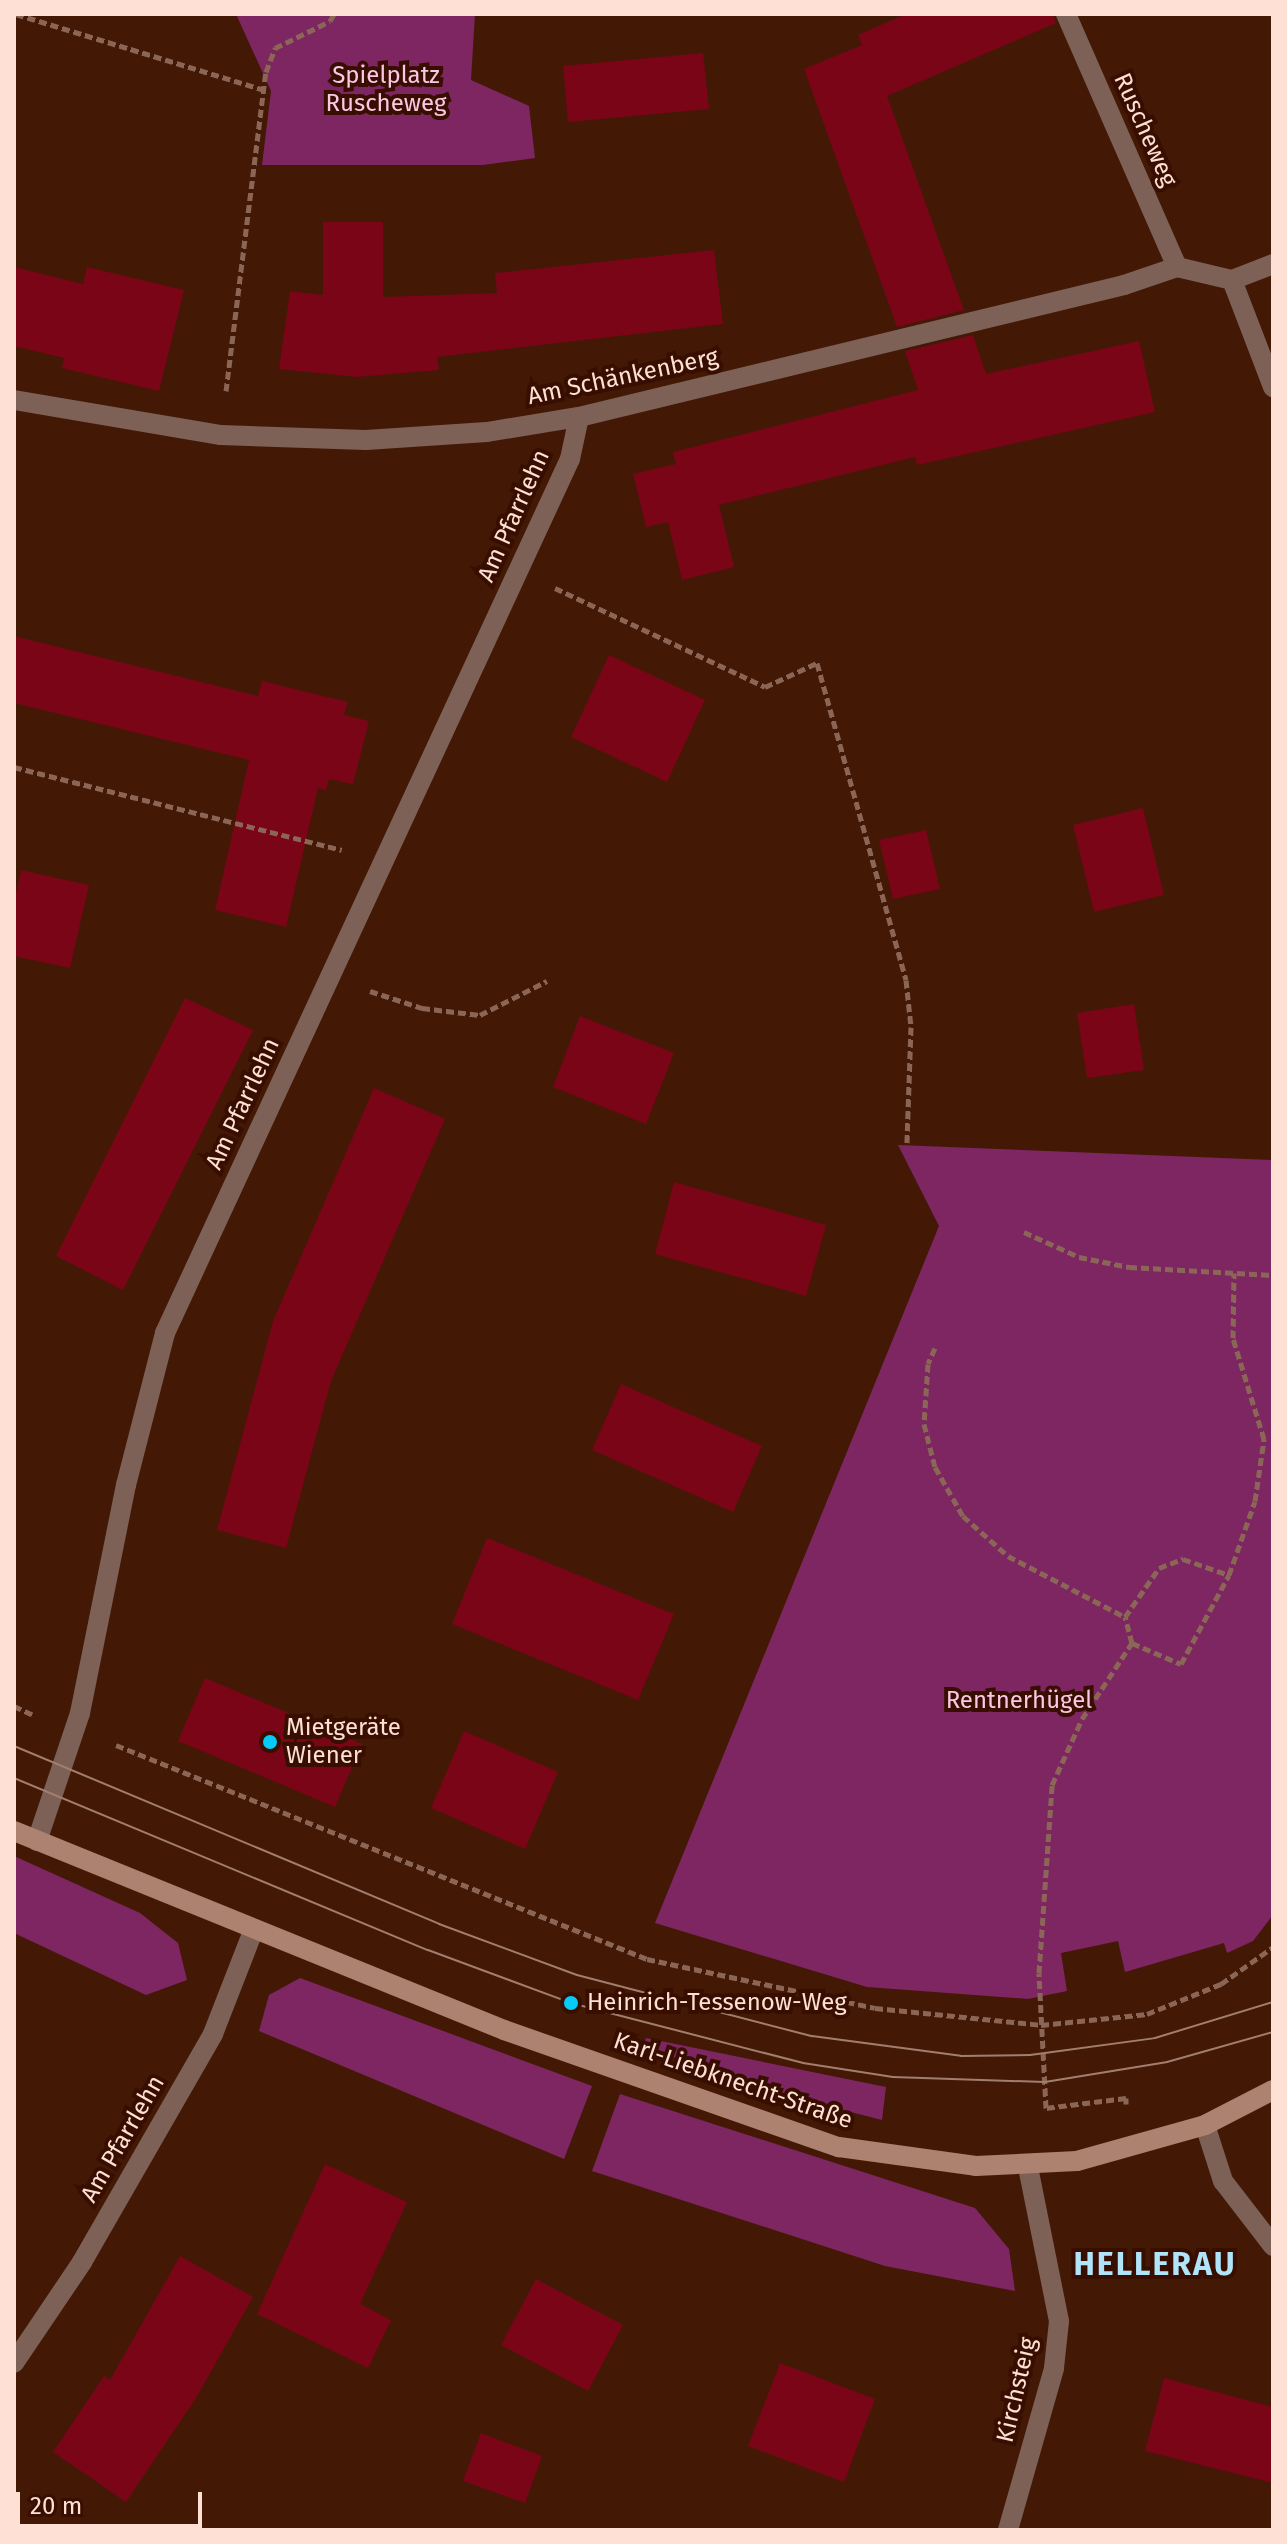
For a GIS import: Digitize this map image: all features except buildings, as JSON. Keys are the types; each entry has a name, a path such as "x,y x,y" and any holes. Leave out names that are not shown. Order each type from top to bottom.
{"street":[{"name":"Ruscheweg","path":"1066,14 1177,267"},
{"path":"1177,267 1232,280 1273,264"},
{"name":"Am Schänkenberg","path":"14,400 221,435 351,440 487,432 579,417 1124,285 1177,267"},
{"path":"1232,280 1273,387"},
{"name":"Am Pfarrlehn","path":"37,1841 74,1732 126,1485 165,1333 570,459 579,417"},
{"name":"Karl-Liebknecht-Straße","path":"14,1831 504,2030 839,2147 948,2163 1028,2167 1077,2161 1205,2125 1273,2090"},
{"name":"Am Pfarrlehn","path":"14,2363 82,2262 213,2034 254,1929"},
{"path":"1205,2125 1223,2181 1273,2246"},
{"name":"Kirchsteig","path":"1008,2530 1054,2368 1059,2321 1028,2167"}],"path":[{"path":"16,14 264,90"},
{"path":"224,408 264,90 275,48 330,21 334,14"},
{"path":"548,585 765,687 817,663 906,980 911,1027 907,1144"},
{"path":"14,767 317,843"},
{"path":"359,986 422,1008 480,1015 547,981"},
{"path":"1024,1232 1079,1257 1129,1267 1273,1275"},
{"path":"1132,1643 1181,1664 1229,1575 1255,1501 1264,1439 1233,1338 1234,1273"},
{"path":"935,1348 928,1364 924,1424 935,1467 963,1516 1008,1556 1125,1617 1132,1643 1082,1719 1052,1785 1043,1867 1041,2025 1046,2108 1108,2099"},
{"path":"1125,1617 1159,1568 1183,1559 1229,1575"},
{"path":"14,1706 647,1959 875,2008 1041,2025 1147,2014 1221,1984 1273,1947"}],"green space":[{"name":"Spielplatz Ruscheweg","path":"236,14 475,14 471,80 529,106 535,158 483,165 262,165 271,91"},
{"name":"Rentnerhügel","path":"898,1145 1273,1160 1273,1915 1253,1941 1227,1953 1224,1943 1125,1972 1118,1941 1061,1953 1067,1991 1028,1999 867,1987 655,1923 939,1226"},
{"path":"14,1856 140,1913 178,1943 187,1980 146,1995 14,1933"},
{"path":"300,1978 592,2086 564,2159 259,2031 269,1995"},
{"path":"646,2038 886,2087 882,2120 792,2097 643,2047"},
{"path":"620,2094 975,2208 1009,2249 1015,2291 885,2266 592,2171"}],"tram line":[{"path":"14,1746 439,1924 577,1975 812,2036 961,2056 1030,2055 1155,2038 1273,2002"},
{"path":"14,1778 428,1950 571,2003 803,2063 893,2077 1045,2082 1167,2062 1273,2032"}],"place":[{"name":"Mietgeräte Wiener","path":"270,1742"},
{"name":"Heinrich-Tessenow-Weg","path":"571,2003"}],"district":[{"name":"HELLERAU","path":"1155,2264"}]}
